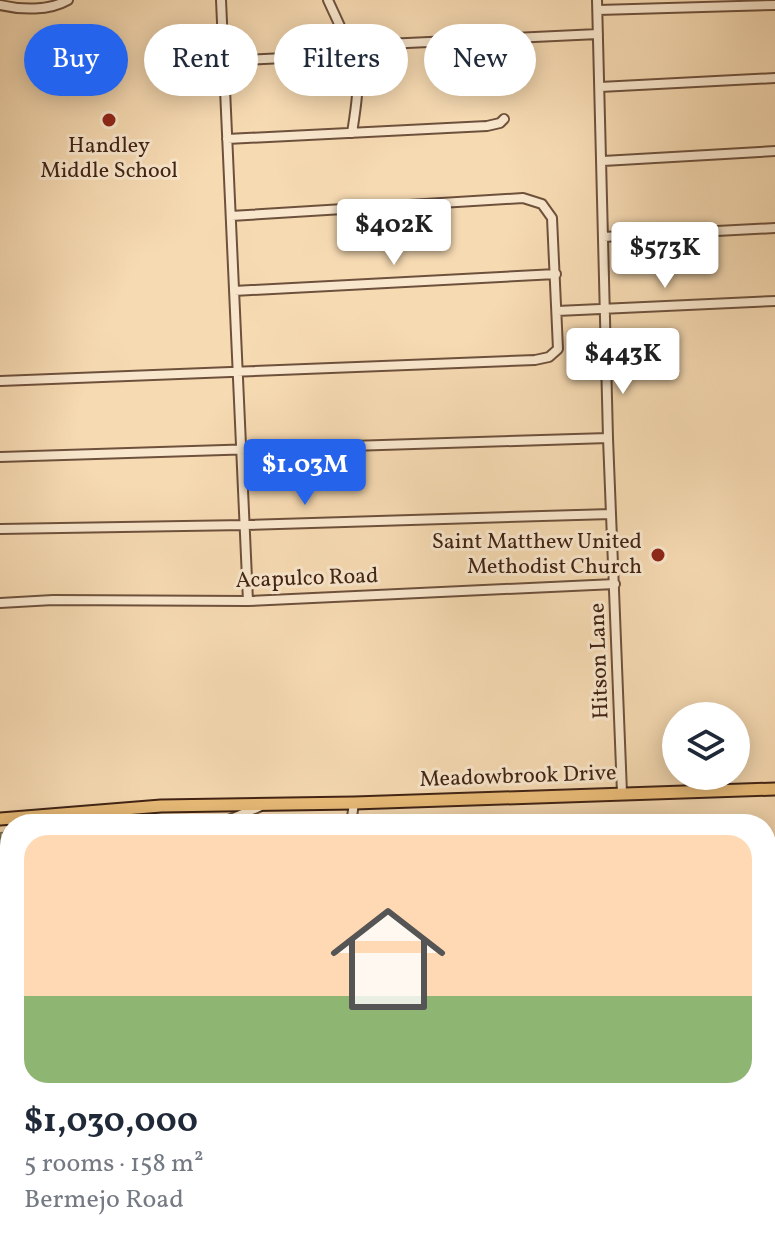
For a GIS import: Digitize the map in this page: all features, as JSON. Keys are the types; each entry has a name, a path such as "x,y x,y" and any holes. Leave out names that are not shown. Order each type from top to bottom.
{"main road":[{"name":"Meadowbrook Drive","path":"53,814 116,808 775,789"}],"street":[{"path":"0,5 34,8 54,6 68,0"},
{"path":"221,0 222,24"},
{"path":"328,0 339,24"},
{"name":"Hitson Lane","path":"597,0 608,438 622,793"},
{"path":"598,10 775,5"},
{"path":"408,43 598,34"},
{"path":"600,87 775,78"},
{"path":"225,96 248,601"},
{"path":"352,133 357,96"},
{"path":"227,139 487,126 504,119"},
{"path":"603,161 775,151"},
{"path":"0,381 535,360 549,357 558,349 552,218 547,208 532,200 523,198 231,216"},
{"path":"603,237 775,228"},
{"path":"234,291 556,274"},
{"path":"557,311 775,301"},
{"path":"0,457 608,438"},
{"path":"0,529 611,514"},
{"name":"Acapulco Road","path":"0,603 53,600 248,601 615,584"},
{"path":"352,814 354,803"},
{"path":"242,814 263,805"}],"place":[{"name":"Handley Middle School","path":"109,120"},
{"name":"Saint Matthew United Methodist Church","path":"658,555"}]}
